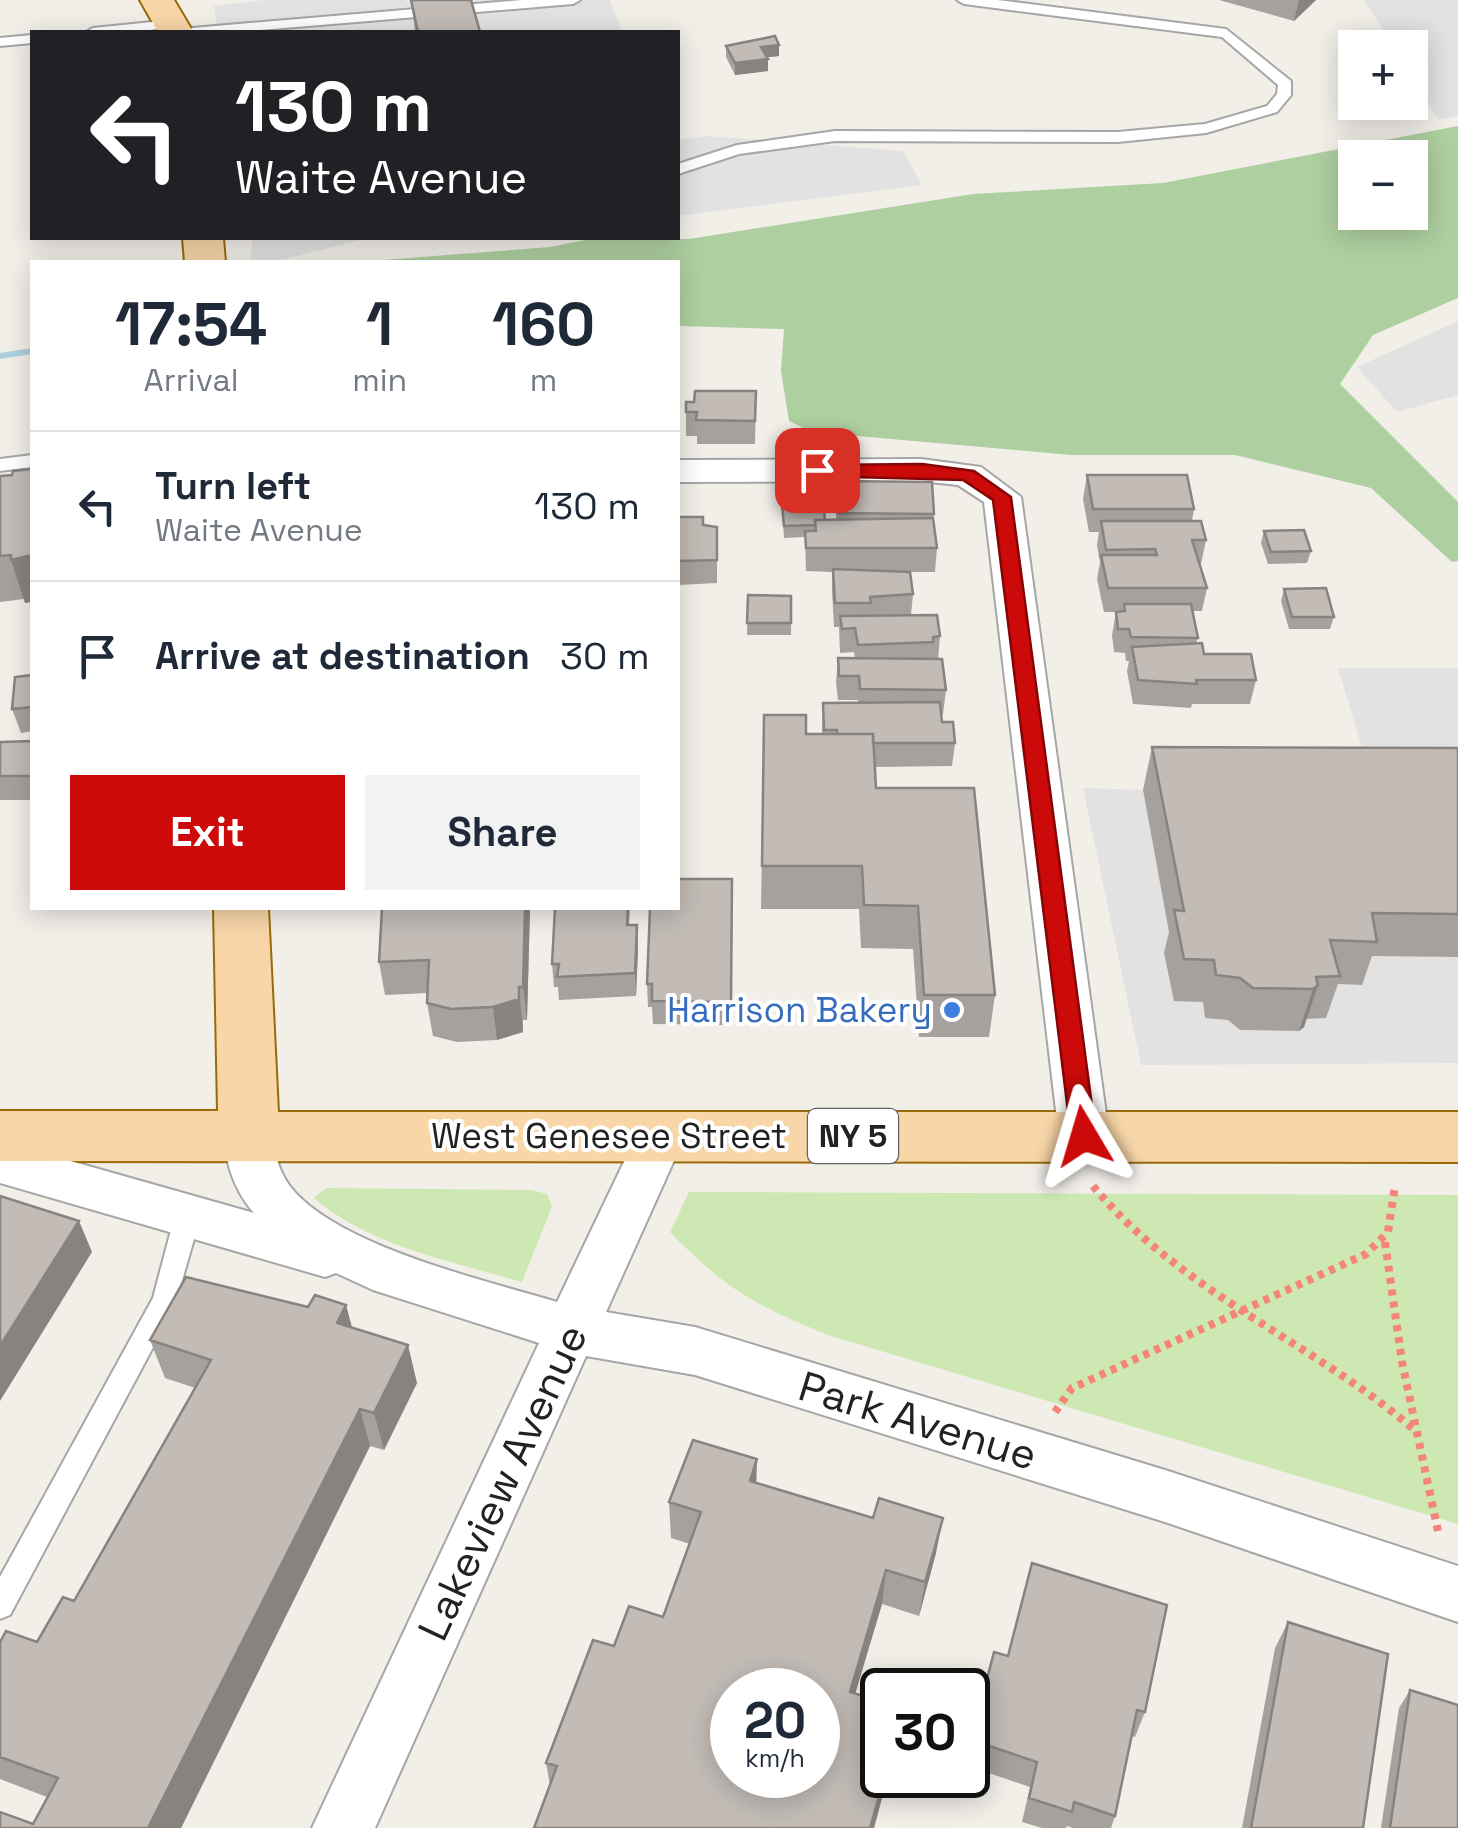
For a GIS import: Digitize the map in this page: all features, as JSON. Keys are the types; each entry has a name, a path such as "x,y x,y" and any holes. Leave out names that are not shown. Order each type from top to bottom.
{"main road":[{"path":"242,910 248,1136"},
{"name":"West Genesee Street","path":"0,1136 1458,1137"}],"street":[{"path":"680,471 922,470 982,481 1002,497 1084,1136"},
{"name":"Park Avenue","path":"248,1136 259,1184 300,1227 373,1268"},
{"name":"Lakeview Avenue","path":"343,1828 660,1136"},
{"name":"Park Avenue","path":"0,1162 373,1268 572,1330 695,1351 1025,1453 1454,1593"}],"lane":[{"path":"109,30 174,22 573,0"},
{"path":"680,168 736,150 835,136 1118,137 1206,128 1272,110 1284,95 1286,84 1226,32 964,0"},
{"path":"0,42 30,39"},
{"path":"0,465 30,461"},
{"path":"0,1604 164,1300 188,1215"}],"path":[{"path":"1084,1136 1092,1183 1114,1215 1240,1312 1380,1396 1416,1431"},
{"path":"1396,1137 1394,1214 1385,1242 1402,1362 1454,1593"},
{"path":"1025,1453 1072,1388 1354,1262 1385,1242"}],"green space":[{"path":"1458,126 1458,298 1373,335 1340,384 1458,502 1458,561 1452,562 1371,488 1235,455 1071,455 812,432 789,421 781,371 784,329 680,326 680,260 384,260 550,247 585,240 689,239 973,194 1163,183 1338,149 1338,230 1428,230 1428,140 1386,140"},
{"path":"326,1188 532,1190 547,1194 552,1207 522,1282 386,1241 336,1215 314,1198"},
{"path":"689,1192 1458,1195 1458,1524 805,1326 726,1283 670,1232"}],"shaded area":[{"path":"264,0 610,0 621,30 218,30 214,6"},
{"path":"1364,0 1458,0 1458,116 1438,120 1428,104 1428,30 1383,30"},
{"path":"707,136 903,151 922,185 680,216 680,140"},
{"path":"252,240 360,240 281,260 251,260"},
{"path":"1458,321 1458,395 1397,412 1357,367"},
{"path":"1338,668 1458,668 1458,791 1375,791"},
{"path":"1083,788 1143,790 1173,953 1203,1002 1205,1018 1228,1020 1240,1030 1299,1031 1316,983 1357,955 1458,957 1458,1063 1141,1065"}],"building":[{"path":"411,0 471,0 479,30 418,30"},
{"path":"775,36 779,45 761,47 768,59 735,63 726,46"},
{"path":"695,391 756,391 755,421 696,420 697,412 686,412 686,402 694,402"},
{"path":"30,469 30,555 11,560 11,555 0,556 0,476 12,475 13,471"},
{"path":"1087,475 1187,475 1194,509 1093,509"},
{"path":"837,481 932,482 934,514 838,513"},
{"path":"822,493 825,520 815,520 815,525 784,526 781,494"},
{"path":"680,517 703,517 703,525 717,527 717,560 680,561"},
{"path":"933,518 937,548 806,548 805,531 816,531 815,520"},
{"path":"1101,521 1201,521 1206,540 1192,540 1207,588 1108,588 1101,555 1157,555 1155,549 1106,550"},
{"path":"1304,530 1311,551 1271,552 1264,531"},
{"path":"833,569 910,572 913,594 870,597 871,603 835,603"},
{"path":"1326,588 1334,617 1292,617 1284,589"},
{"path":"748,595 791,596 791,623 747,623"},
{"path":"1124,604 1191,604 1198,638 1131,637 1129,629 1118,629 1116,612 1125,611"},
{"path":"937,615 940,636 933,637 933,642 858,645 855,628 842,629 840,616"},
{"path":"1202,643 1204,654 1251,654 1256,680 1196,680 1197,684 1138,680 1132,647"},
{"path":"838,658 942,659 946,690 860,689 859,676 839,676"},
{"path":"30,675 30,707 12,709 15,677"},
{"path":"940,702 942,722 953,722 955,743 873,743 873,734 824,730 823,703"},
{"path":"764,715 806,715 806,734 873,734 876,788 974,788 995,995 924,995 918,906 864,905 862,866 762,866"},
{"path":"30,741 30,776 0,776 0,742"},
{"path":"1152,747 1458,748 1458,914 1372,913 1377,942 1330,940 1340,976 1316,977 1318,985 1313,989 1253,988 1240,978 1216,975 1214,960 1184,959 1174,910 1184,911"},
{"path":"680,879 732,879 731,1002 652,1001 652,984 647,984 650,910 680,910"},
{"path":"382,910 525,910 523,987 519,987 519,999 493,1007 451,1009 427,1003 429,960 379,962"},
{"path":"555,910 628,910 627,925 637,925 635,973 557,977 559,964 552,964"},
{"path":"0,1196 79,1221 0,1346"},
{"path":"186,1277 308,1307 315,1295 346,1305 337,1323 408,1345 374,1413 360,1409 148,1828 0,1828 0,1812 33,1824 58,1778 0,1757 0,1642 6,1631 37,1642 63,1597 74,1601 211,1360 150,1340"},
{"path":"693,1440 757,1459 750,1481 873,1518 879,1498 943,1518 925,1582 886,1570 850,1692 860,1695 860,1798 878,1798 870,1828 534,1828 557,1766 546,1763 593,1640 614,1646 629,1606 663,1617 701,1512 669,1502"},
{"path":"1032,1563 1167,1605 1145,1712 1137,1710 1115,1816 1074,1802 1072,1812 1029,1798 1037,1762 990,1746 990,1668 994,1652 1008,1656"},
{"path":"1288,1622 1388,1654 1363,1828 1251,1828"},
{"path":"1410,1690 1458,1705 1458,1828 1390,1828"}],"waterway":[{"path":"0,356 30,351"}],"place":[{"name":"Harrison Bakery","path":"952,1010"}],"route":[{"path":"817,470 922,470 968,475 1002,497 1084,1136"}]}
